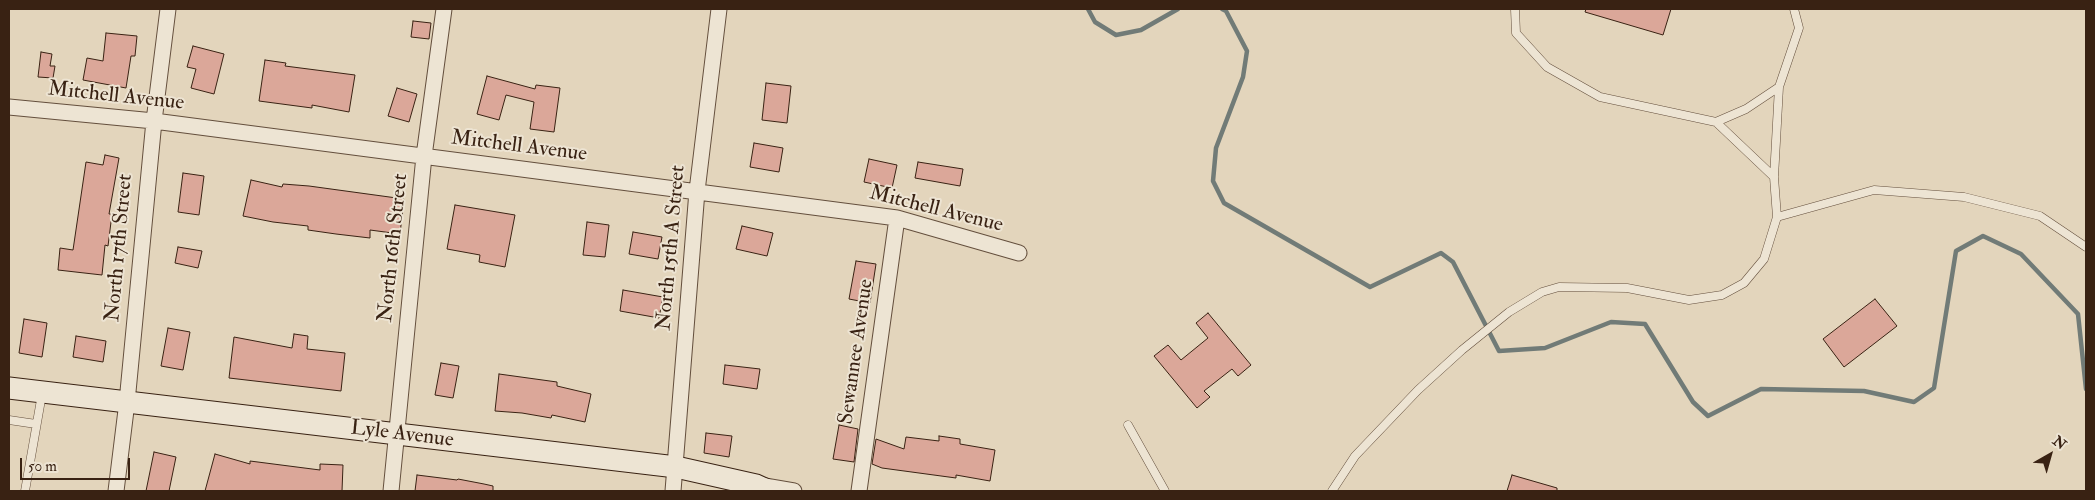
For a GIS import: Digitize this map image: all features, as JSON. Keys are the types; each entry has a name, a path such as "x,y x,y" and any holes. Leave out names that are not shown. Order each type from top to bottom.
{"main road":[{"name":"Lyle Avenue","path":"9,388 676,467 762,488"}],"street":[{"name":"North 17th Street","path":"116,491 127,402 154,121 168,9"},
{"name":"North 16th Street","path":"391,491 424,156 444,9"},
{"name":"North 15th A Street","path":"673,491 697,191 719,9"},
{"name":"Mitchell Avenue","path":"9,107 154,121 897,218 1019,252"},
{"name":"Sewannee Avenue","path":"860,491 897,218"},
{"name":"Lyle Avenue","path":"762,488 794,491"}],"lane":[{"path":"1515,9 1516,33 1547,67 1600,97 1716,122 1774,177"},
{"path":"1332,491 1355,456 1418,390 1462,350 1509,312 1542,292 1559,287 1627,288 1689,300 1722,295 1744,283 1764,259 1777,217 1774,177 1779,87 1799,28 1794,9"},
{"path":"1716,122 1746,109 1779,87"},
{"path":"1777,217 1874,190 1964,196 2040,216 2086,248"},
{"path":"25,491 42,392"},
{"path":"9,420 36,424"},
{"path":"1128,426 1165,491"}],"building":[{"path":"1586,9 1671,9 1663,35 1585,12"},
{"path":"413,21 431,23 429,39 411,37"},
{"path":"106,33 137,36 135,56 131,56 126,88 83,80 87,58 103,61"},
{"path":"193,46 224,54 214,94 191,88 196,69 187,67"},
{"path":"41,52 52,54 50,66 55,66 53,78 38,77"},
{"path":"265,60 286,63 285,66 355,75 349,112 312,105 312,108 259,101"},
{"path":"487,76 535,89 536,85 560,88 554,132 530,129 534,102 506,95 499,120 477,114"},
{"path":"766,83 791,86 787,123 762,120"},
{"path":"397,88 417,94 409,122 388,116"},
{"path":"754,143 783,148 779,172 750,167"},
{"path":"105,155 119,158 109,214 112,214 108,246 105,245 102,275 58,270 60,248 73,250 86,162 103,165"},
{"path":"869,159 897,165 892,188 864,182"},
{"path":"918,162 963,169 960,186 915,178"},
{"path":"183,173 204,176 199,215 178,212"},
{"path":"251,180 282,187 283,184 309,186 404,199 400,234 370,230 370,238 308,230 308,226 243,216"},
{"path":"455,205 515,215 505,267 479,262 480,255 447,249"},
{"path":"587,222 609,225 605,257 583,255"},
{"path":"742,226 773,233 767,256 736,249"},
{"path":"633,232 662,237 658,259 629,254"},
{"path":"178,247 202,251 198,268 175,263"},
{"path":"856,261 876,264 870,303 849,299"},
{"path":"623,290 663,297 659,318 620,311"},
{"path":"1875,299 1897,326 1844,367 1823,339"},
{"path":"1208,313 1251,365 1238,376 1232,369 1204,391 1210,397 1197,408 1154,356 1168,345 1181,360 1208,338 1196,323"},
{"path":"24,319 47,323 42,357 19,353"},
{"path":"168,328 190,332 183,370 161,366"},
{"path":"294,334 308,336 307,349 345,353 341,391 229,378 234,337 292,348"},
{"path":"76,336 106,341 103,362 73,357"},
{"path":"441,363 459,366 453,398 435,395"},
{"path":"725,365 760,369 757,389 723,384"},
{"path":"499,374 557,382 557,386 591,394 585,422 552,415 551,418 495,411"},
{"path":"839,425 858,429 854,462 833,459"},
{"path":"706,433 732,436 729,457 704,453"},
{"path":"939,436 960,439 960,444 995,450 990,481 956,475 956,478 882,468 872,464 876,439 904,449 906,437 939,441"},
{"path":"154,452 176,457 169,491 146,491"},
{"path":"215,454 250,464 250,461 320,470 320,464 343,465 342,491 205,491"},
{"path":"417,475 484,484 493,486 493,491 415,491"},
{"path":"1512,475 1557,488 1557,491 1507,491"}],"waterway":[{"path":"1088,9 1095,22 1116,35 1141,30 1178,9"},
{"path":"1222,9 1226,11 1247,51 1243,77 1216,148 1213,181 1224,203 1370,287 1441,253 1453,262 1499,351 1545,348 1611,322 1645,324 1693,402 1708,416 1761,389 1864,391 1914,402 1934,388 1956,251 1983,236 2021,254 2078,314 2086,389"}]}
